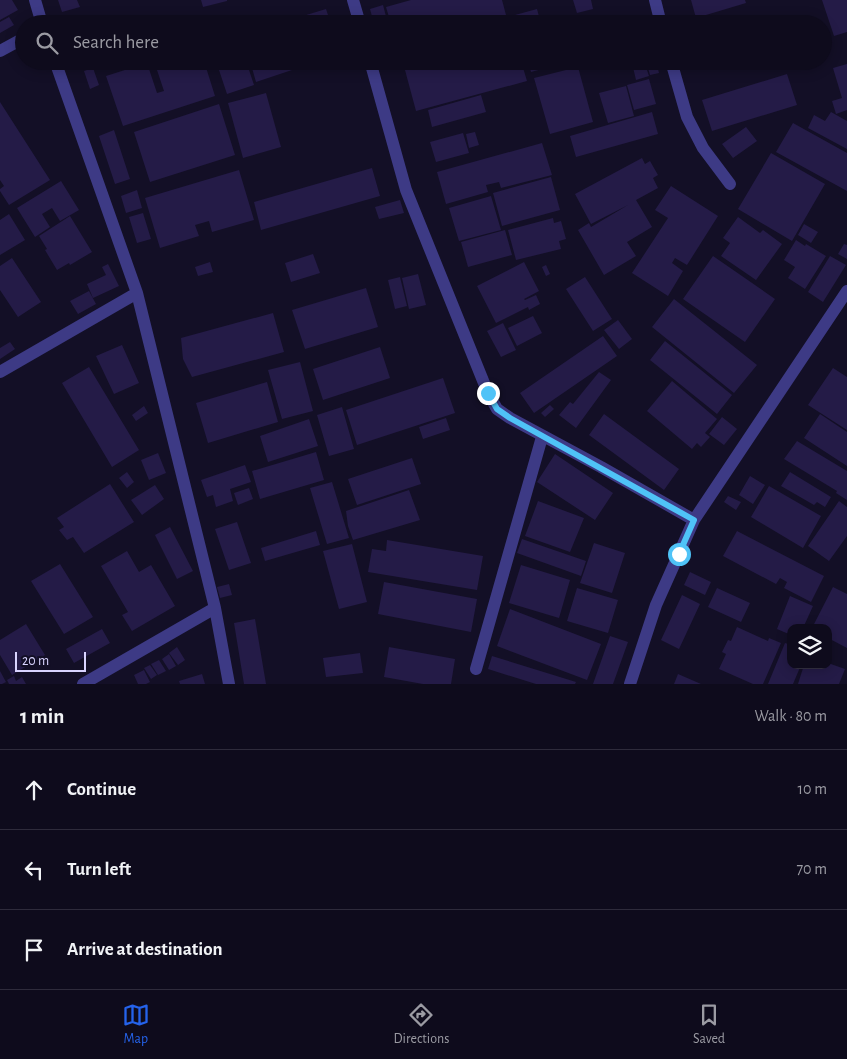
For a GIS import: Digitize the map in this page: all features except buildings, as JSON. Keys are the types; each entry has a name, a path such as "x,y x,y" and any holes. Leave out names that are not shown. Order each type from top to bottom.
{"street":[{"path":"35,0 39,15"},
{"path":"353,0 357,15"},
{"path":"655,0 659,15"},
{"path":"0,51 15,43"},
{"path":"58,70 137,294 214,608 230,684"},
{"path":"373,70 406,190 488,393 497,409 542,437 593,463 694,520"},
{"path":"674,70 687,117 703,148 730,184"},
{"path":"630,684 656,605 694,520 847,291"},
{"path":"0,372 137,294"},
{"path":"476,669 542,437"},
{"path":"83,684 214,608"}],"route":[{"path":"488,393 497,409 510,418 694,520 679,554"}]}
